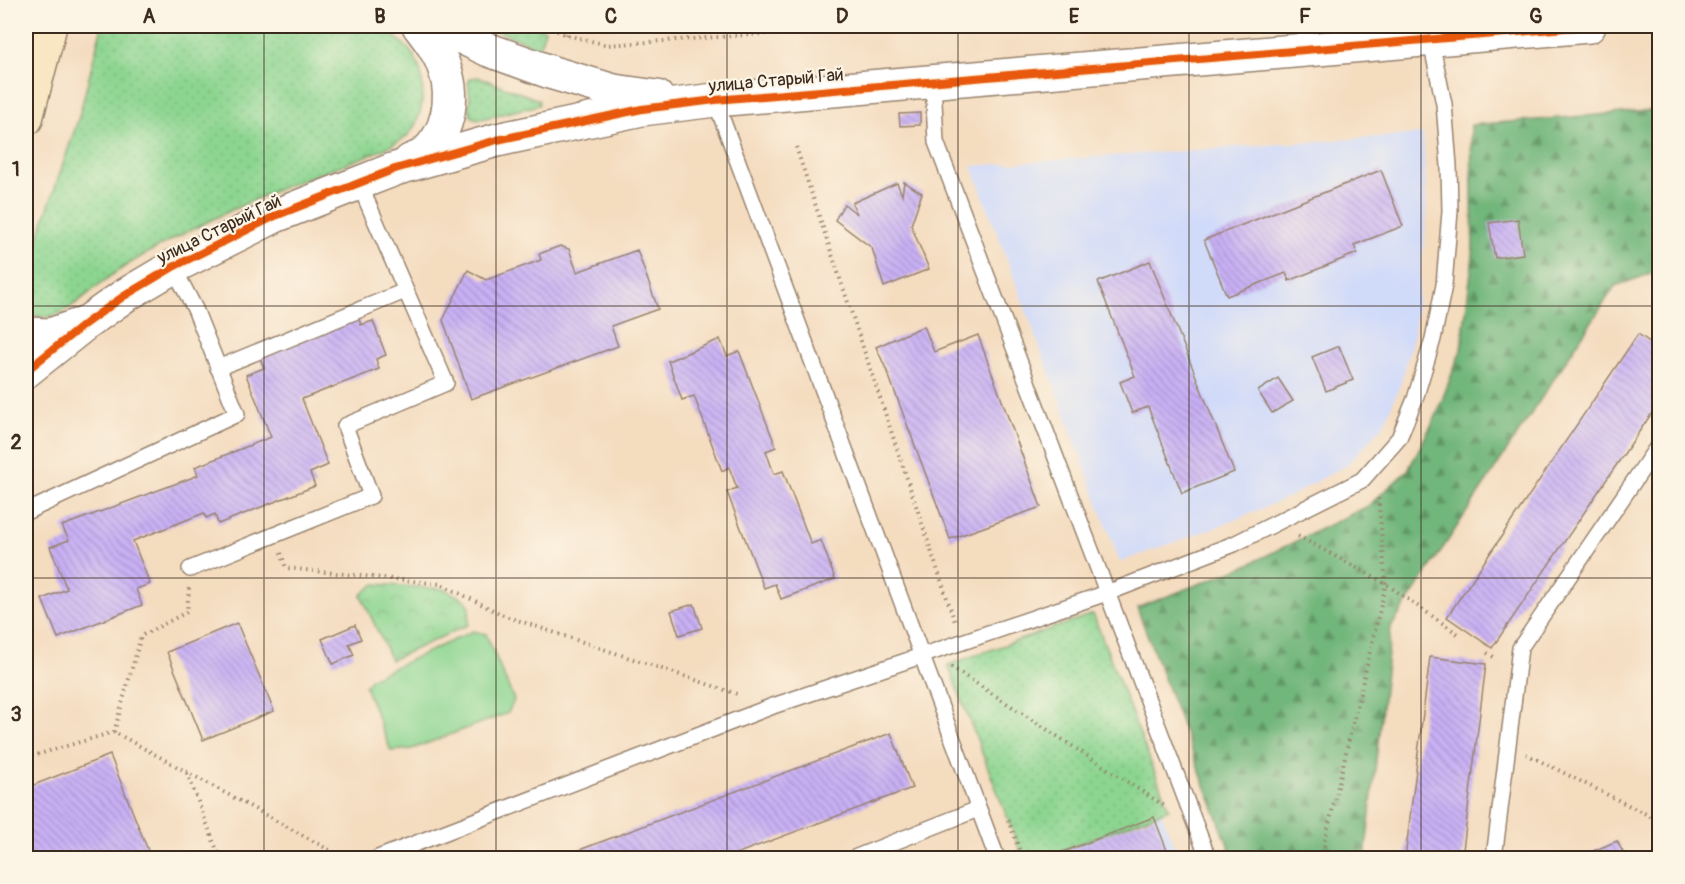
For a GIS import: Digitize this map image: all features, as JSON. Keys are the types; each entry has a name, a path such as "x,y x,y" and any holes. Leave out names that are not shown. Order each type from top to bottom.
{"main road":[{"path":"26,119 50,26"}],"street":[{"name":"улица Старый Гай","path":"26,370 124,296 173,267 275,216 395,169 423,155 436,141 446,121 451,99 446,70 434,46 419,26"},
{"name":"улица Старый Гай","path":"438,26 489,50 614,91 665,99 715,100"},
{"name":"улица Старый Гай","path":"395,169 497,140 561,125 642,109 715,100 933,82 1428,33 1589,26"},
{"name":"улица Старый Гай","path":"26,334 50,335 86,323"}],"lane":[{"path":"378,858 773,706 1107,593 1234,544 1362,480 1399,438 1415,399 1433,339 1444,285 1450,211 1449,166 1444,104 1428,33"},
{"path":"933,82 936,142 1208,858"},
{"path":"715,100 997,858"},
{"path":"190,569 371,496 345,426 446,384 359,183"},
{"path":"26,512 237,414 195,309 173,267"},
{"path":"218,369 405,291"},
{"path":"1494,858 1520,648 1659,444"},
{"path":"855,858 978,809"}],"path":[{"path":"546,26 567,35 607,45 873,26"},
{"path":"567,35 570,26"},
{"path":"796,147 962,642"},
{"path":"1321,858 1386,584 1377,487"},
{"path":"275,535 286,568 441,584 505,616 773,706"},
{"path":"1298,536 1386,584 1458,634"},
{"path":"114,732 141,636 187,612 190,569"},
{"path":"948,665 959,661"},
{"path":"948,665 952,676"},
{"path":"948,665 1169,809"},
{"path":"26,758 114,732 344,858"},
{"path":"1508,745 1659,821"},
{"path":"187,773 220,858"},
{"path":"1007,816 1023,858"}],"shaded area":[{"path":"1423,134 1427,215 1414,334 1401,383 1383,426 1348,464 1291,496 1230,522 1120,562 972,166"},
{"path":"1161,812 1179,858 1043,858 1154,817"}],"green space":[{"path":"102,26 377,26 403,43 415,58 423,86 421,108 414,127 408,135 391,146 288,185 226,213 132,262 60,313 49,317 35,316 26,313 26,273 79,117"},
{"path":"486,26 535,26 545,30 539,48"},
{"path":"478,77 539,100 539,105 477,120 471,116 469,108 468,83 471,78"},
{"path":"1659,110 1659,271 1615,286 1391,627 1365,858 1233,858 1137,608 1243,567 1368,506 1408,470 1436,416 1461,350 1473,256 1471,125"},
{"path":"375,584 444,589 465,599 470,607 468,625 391,660 361,595"},
{"path":"1093,614 1169,809 1042,858 1023,858 948,665"},
{"path":"473,631 486,634 514,700 508,713 412,749 391,751 365,686 371,678"}],"building":[{"path":"920,113 920,125 900,126 899,114"},
{"path":"1381,170 1403,226 1354,245 1357,253 1289,281 1286,273 1227,296 1204,240"},
{"path":"904,182 922,193 911,225 929,269 884,287 872,248 835,220 844,204 857,214 852,203 897,183 902,195"},
{"path":"1518,219 1523,254 1495,258 1489,223"},
{"path":"560,246 569,249 577,272 637,250 658,309 611,326 618,346 471,399 443,320 468,270 486,280 541,260 539,254"},
{"path":"1150,261 1234,472 1182,493 1148,407 1132,413 1120,382 1135,376 1098,282"},
{"path":"357,314 361,325 373,321 386,355 376,359 379,369 302,399 328,465 310,473 315,486 218,524 215,514 206,518 204,513 133,541 150,584 136,589 142,605 58,638 42,599 67,589 50,547 69,540 62,526 191,478 198,475 195,467 271,437 246,375 264,368 258,353"},
{"path":"924,326 934,352 978,335 1041,507 950,539 876,347"},
{"path":"1638,334 1660,349 1660,401 1492,648 1447,617"},
{"path":"720,339 727,356 739,351 776,447 766,451 774,474 783,471 811,544 821,540 835,579 781,599 775,584 764,588 727,492 737,488 729,467 722,471 694,396 682,400 668,361"},
{"path":"1339,346 1353,380 1326,391 1312,357"},
{"path":"1278,378 1293,401 1272,413 1258,391"},
{"path":"694,604 702,628 679,635 671,611"},
{"path":"237,623 274,711 203,740 167,652"},
{"path":"355,625 361,639 349,644 354,655 333,664 322,639"},
{"path":"1430,657 1486,664 1462,858 1405,858"},
{"path":"891,733 912,788 725,858 558,858"},
{"path":"110,755 151,858 26,858 26,788"},
{"path":"1154,817 1170,858 1060,858 1058,854"},
{"path":"1617,841 1626,858 1577,858"}],"cycle path":[{"path":"26,371 124,296 173,267 275,216 395,169 497,140 642,109 715,100 1589,26"}]}
